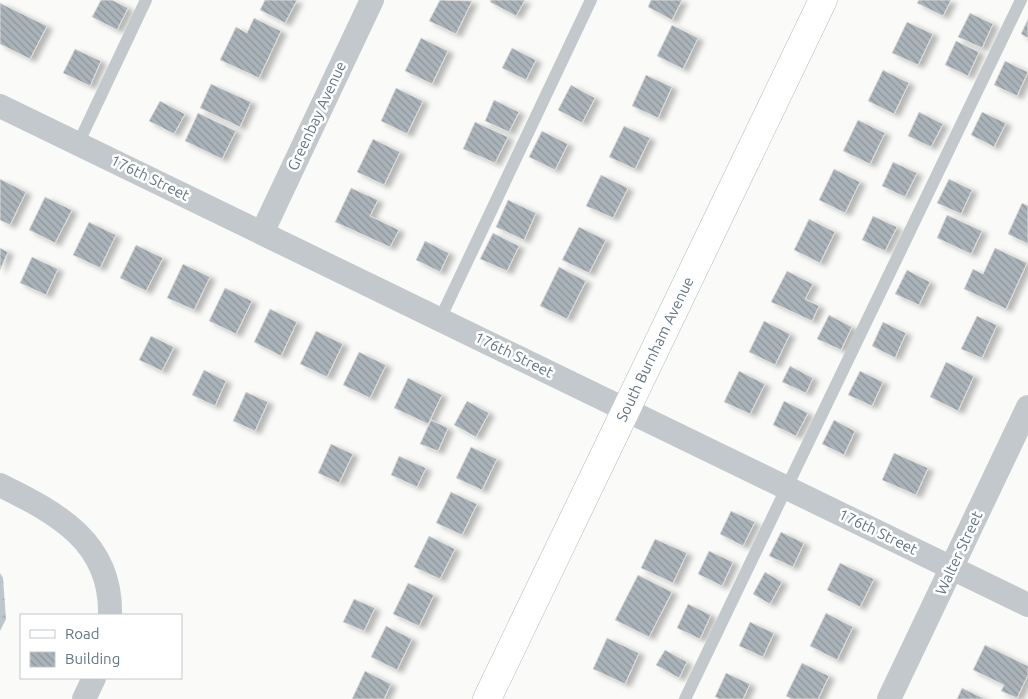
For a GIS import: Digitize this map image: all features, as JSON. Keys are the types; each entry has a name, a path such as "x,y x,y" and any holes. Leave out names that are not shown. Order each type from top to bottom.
{"main road":[{"name":"South Burnham Avenue","path":"487,699 823,0"}],"street":[{"name":"Greenbay Avenue","path":"262,233 372,0"},
{"name":"176th Street","path":"0,106 1028,605"},
{"name":"Walter Street","path":"889,699 1028,407"},
{"path":"0,485 56,515 77,532 91,547 102,567 107,587 110,614"},
{"path":"84,699 94,679"}],"lane":[{"path":"78,144 146,0"},
{"path":"440,319 591,0"},
{"path":"685,699 1020,0"}],"water":[{"path":"0,573 3,578 6,619 0,631"}],"building":[{"path":"101,0 112,0 128,8 117,30 92,17"},
{"path":"265,0 297,0 285,23 260,10"},
{"path":"440,0 472,1 456,34 429,21"},
{"path":"491,0 525,0 516,16 490,2"},
{"path":"651,0 682,0 672,20 648,7"},
{"path":"919,0 951,0 943,16 917,3"},
{"path":"0,3 47,26 30,59 0,44"},
{"path":"970,13 993,24 982,48 958,37"},
{"path":"254,18 281,31 259,78 220,60 236,27 247,33"},
{"path":"1028,19 1028,38 1021,34"},
{"path":"907,22 933,34 918,65 892,53"},
{"path":"672,25 698,38 683,69 657,56"},
{"path":"421,38 448,51 432,84 405,71"},
{"path":"956,41 979,52 968,76 945,65"},
{"path":"512,48 536,60 526,80 502,68"},
{"path":"75,49 101,61 90,86 63,73"},
{"path":"1005,61 1028,72 1017,96 994,85"},
{"path":"883,70 909,83 894,114 868,101"},
{"path":"646,75 672,87 658,118 632,106"},
{"path":"211,84 251,102 240,127 200,108"},
{"path":"571,85 595,98 582,123 558,110"},
{"path":"396,88 423,101 407,134 381,121"},
{"path":"494,100 519,112 509,132 485,121"},
{"path":"160,101 185,114 174,134 149,121"},
{"path":"919,112 943,124 931,147 908,136"},
{"path":"982,112 1006,123 994,147 971,135"},
{"path":"198,113 236,131 222,159 185,141"},
{"path":"858,120 885,133 870,164 843,151"},
{"path":"475,122 508,137 495,163 463,149"},
{"path":"624,126 650,138 635,169 609,157"},
{"path":"542,131 568,144 555,170 529,157"},
{"path":"373,139 400,152 384,185 357,172"},
{"path":"893,162 917,173 905,197 882,186"},
{"path":"834,169 860,182 845,213 819,200"},
{"path":"601,175 628,188 613,218 586,206"},
{"path":"0,179 26,192 10,225 0,220"},
{"path":"949,179 972,190 961,214 937,203"},
{"path":"351,188 378,200 370,216 399,230 390,247 335,222"},
{"path":"45,197 72,210 55,243 29,230"},
{"path":"508,200 536,213 524,240 496,227"},
{"path":"1022,203 1028,206 1028,244 1008,234"},
{"path":"947,215 982,231 971,254 937,238"},
{"path":"873,216 897,227 885,251 862,240"},
{"path":"809,219 835,232 820,263 794,250"},
{"path":"89,222 116,235 100,268 73,255"},
{"path":"579,227 606,240 589,273 562,260"},
{"path":"493,233 519,246 507,271 480,259"},
{"path":"425,241 449,253 440,272 416,260"},
{"path":"136,245 163,258 146,291 120,278"},
{"path":"0,248 8,252 0,270"},
{"path":"995,248 1027,263 1006,309 964,289 973,269 983,274"},
{"path":"32,257 58,269 46,295 20,283"},
{"path":"183,264 210,277 194,310 167,298"},
{"path":"559,267 586,281 567,319 540,306"},
{"path":"907,270 930,282 919,305 895,294"},
{"path":"787,271 813,284 805,299 819,306 812,321 771,302"},
{"path":"225,288 252,301 236,334 209,321"},
{"path":"270,309 297,322 281,356 254,342"},
{"path":"829,315 852,327 841,350 817,339"},
{"path":"977,316 997,325 982,358 961,349"},
{"path":"764,321 790,334 775,365 749,352"},
{"path":"883,322 906,333 895,358 872,346"},
{"path":"316,331 343,344 327,377 300,364"},
{"path":"151,336 174,347 162,371 139,360"},
{"path":"359,352 386,365 370,398 343,385"},
{"path":"946,362 974,376 958,411 930,397"},
{"path":"790,366 813,378 806,393 782,382"},
{"path":"204,370 226,381 215,406 192,395"},
{"path":"739,371 765,384 750,414 724,402"},
{"path":"860,371 883,382 872,406 848,395"},
{"path":"408,378 442,395 428,424 394,408"},
{"path":"246,392 268,402 255,431 233,421"},
{"path":"467,401 489,413 476,437 454,425"},
{"path":"784,401 808,413 796,436 773,425"},
{"path":"431,420 448,428 438,451 420,444"},
{"path":"834,420 855,431 844,455 822,444"},
{"path":"331,444 353,454 339,483 318,473"},
{"path":"471,447 497,459 482,490 456,478"},
{"path":"894,453 928,468 916,495 882,480"},
{"path":"399,456 426,468 417,487 391,475"},
{"path":"451,492 477,504 462,535 436,523"},
{"path":"731,511 755,522 743,546 720,534"},
{"path":"781,532 804,543 793,567 769,556"},
{"path":"429,536 455,549 440,579 414,567"},
{"path":"655,539 687,553 673,583 641,568"},
{"path":"709,551 733,562 722,586 698,574"},
{"path":"840,563 874,579 860,607 827,590"},
{"path":"765,572 782,582 770,604 753,594"},
{"path":"638,575 672,592 649,637 615,620"},
{"path":"408,583 434,595 419,626 393,614"},
{"path":"354,599 375,608 364,631 343,622"},
{"path":"688,604 711,615 700,639 677,628"},
{"path":"826,613 853,627 837,660 810,646"},
{"path":"750,622 774,633 763,657 739,646"},
{"path":"386,626 412,639 397,670 371,657"},
{"path":"607,638 639,653 625,684 593,669"},
{"path":"985,645 1028,666 1028,675 1017,698 1001,691 1004,685 973,670"},
{"path":"665,650 687,662 679,678 656,665"},
{"path":"802,663 829,676 818,699 792,699 786,696"},
{"path":"365,671 391,684 384,699 352,699"},
{"path":"726,673 750,684 743,699 720,699 715,697"},
{"path":"962,688 985,699 957,699"}]}
